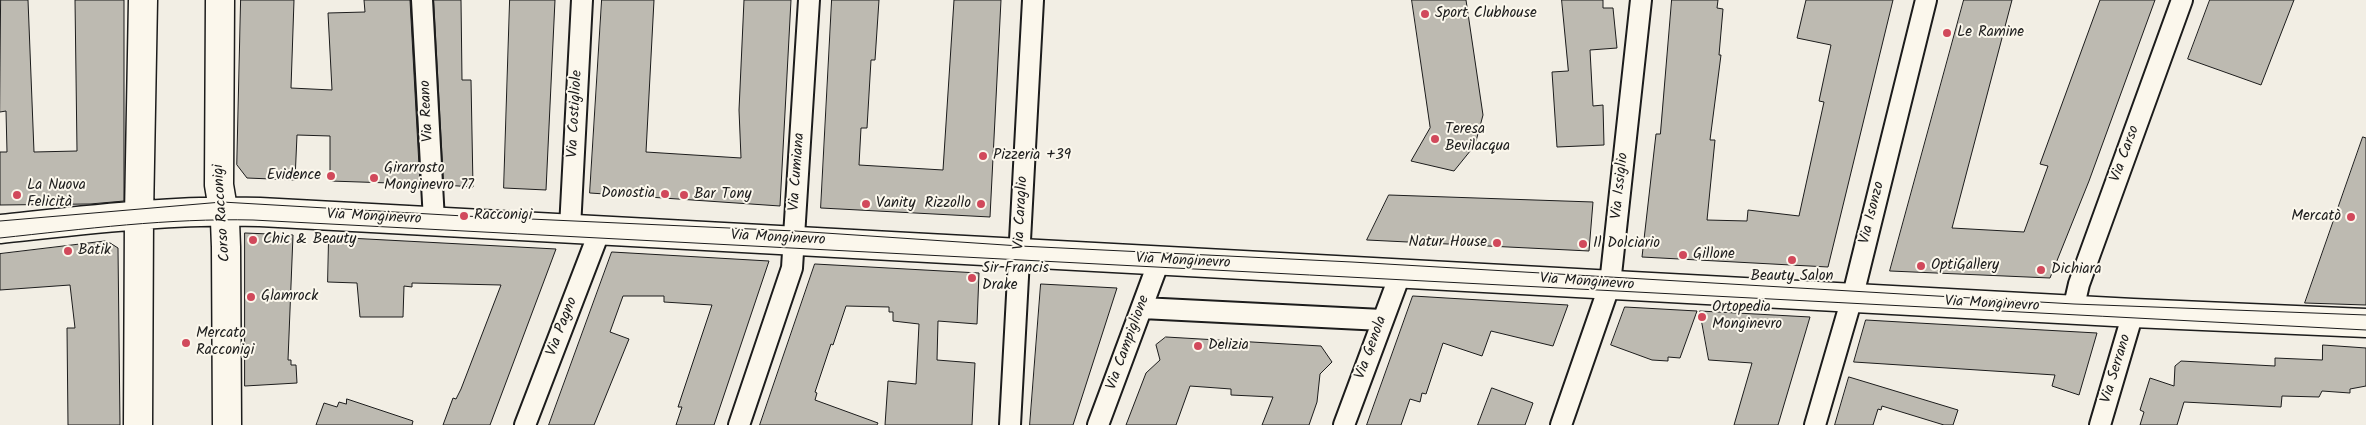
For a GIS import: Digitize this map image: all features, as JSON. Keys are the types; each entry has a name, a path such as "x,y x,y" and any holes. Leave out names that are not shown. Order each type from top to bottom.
{"street":[{"path":"138,425 138,216 143,0"},
{"name":"Corso Racconigi","path":"220,0 219,186 224,210 226,248 228,425"},
{"name":"Via Reano","path":"422,0 434,221"},
{"name":"Via Costigliole","path":"570,228 582,0"},
{"name":"Via Cumiana","path":"740,425 792,268 809,0"},
{"name":"Via Caraglio","path":"1010,425 1033,0"},
{"name":"Via Issiglio","path":"1561,425 1610,284 1641,0"},
{"name":"Via Isonzo","path":"1815,425 1852,297 1926,0"},
{"name":"Via Carso","path":"2073,310 2079,284 2182,0"},
{"name":"Via Monginevro","path":"0,229 224,210 794,240 1020,254 1401,272 2073,310 2366,323"},
{"name":"Via Pagno","path":"525,425 600,230"},
{"name":"Via Campiglione","path":"1098,425 1159,261"},
{"name":"Via Genola","path":"1344,425 1401,272"},
{"path":"1142,308 1382,320"},
{"name":"Via Serrano","path":"2100,425 2133,313"}],"building":[{"path":"1,0 28,0 34,152 77,151 75,0 124,0 124,201 90,204 0,205 0,152 7,152 6,111 0,112"},
{"path":"241,0 294,0 291,88 332,90 328,13 365,12 364,0 410,0 420,184 330,181 330,136 297,135 295,180 247,178 237,165"},
{"path":"434,0 461,0 462,80 471,80 473,187 444,185"},
{"path":"510,0 555,0 546,190 504,188"},
{"path":"602,0 654,0 646,152 741,158 739,110 744,0 791,0 780,206 590,193"},
{"path":"832,0 879,0 875,60 871,60 867,128 861,128 859,165 943,170 954,0 1001,0 990,217 821,208"},
{"path":"1412,0 1466,0 1483,115 1475,145 1454,171 1411,161 1430,128"},
{"path":"1562,0 1603,0 1603,8 1613,8 1617,48 1590,50 1593,106 1603,105 1604,145 1557,147 1552,72 1568,71"},
{"path":"1672,0 1718,0 1717,8 1723,9 1719,55 1721,55 1710,140 1715,140 1707,220 1747,221 1748,210 1799,216 1824,102 1819,101 1831,45 1797,38 1806,0 1893,0 1828,267 1642,257 1656,134 1660,134"},
{"path":"1964,0 2012,0 1952,228 2024,232 2048,166 2040,164 2100,0 2155,0 2089,181 2050,278 1890,271"},
{"path":"2210,0 2294,0 2261,85 2188,59"},
{"name":"Mercatò","path":"2363,137 2366,138 2366,305 2305,303"},
{"path":"1389,195 1593,202 1589,251 1367,240"},
{"path":"245,233 293,235 288,360 291,360 291,365 296,365 297,383 245,386"},
{"path":"329,237 556,249 490,425 443,425 453,398 456,399 461,389 501,285 412,283 412,287 404,286 403,317 360,317 357,283 328,282"},
{"path":"107,241 118,248 120,425 68,425 67,328 75,328 70,285 0,290 0,254"},
{"path":"612,252 769,261 714,425 676,425 682,407 678,407 712,305 664,302 664,296 623,296 610,332 629,339 594,425 549,425"},
{"path":"815,264 979,273 977,324 938,321 937,360 975,363 972,425 885,425 888,381 916,384 919,324 893,321 893,312 889,312 889,307 846,306 815,392 817,393 815,400 878,423 877,425 760,425"},
{"path":"1041,284 1117,288 1073,425 1030,425"},
{"path":"1413,296 1568,305 1553,346 1491,331 1482,356 1443,343 1426,394 1422,393 1420,402 1410,399 1401,425 1367,425"},
{"path":"1625,307 1697,311 1680,358 1668,357 1668,361 1652,360 1611,345"},
{"path":"1700,311 1810,317 1778,425 1734,425 1752,363 1709,360"},
{"path":"1866,320 2097,333 2079,395 2052,386 2055,375 1854,362"},
{"path":"1166,337 1321,346 1332,362 1320,374 1317,402 1309,425 1262,425 1273,397 1231,395 1231,389 1190,386 1176,425 1126,425 1146,373 1160,360 1156,345"},
{"path":"2323,345 2366,348 2366,386 2350,389 2350,393 2322,391 2319,397 2282,396 2281,407 2184,402 2177,425 2140,425 2144,412 2140,410 2150,378 2174,386 2175,366 2181,361 2275,366 2275,358 2322,360"},
{"path":"1849,377 1958,410 1953,425 1944,425 1882,406 1881,410 1878,409 1873,425 1835,425"},
{"path":"1492,388 1533,403 1525,425 1478,425"},
{"path":"347,399 413,421 412,425 316,425 324,403 337,407 339,402 346,404"}],"tram line":[{"path":"0,221 222,202 464,216 795,231 1020,246 1352,262 2074,304 2366,315"},
{"path":"0,238 158,222 253,220 2366,330"}],"place":[{"name":"Sport Clubhouse","path":"1425,14"},
{"name":"Le Ramine","path":"1947,33"},
{"name":"Teresa Bevilacqua","path":"1435,139"},
{"name":"Pizzeria +39","path":"983,156"},
{"name":"Evidence","path":"331,176"},
{"name":"Girarrosto Monginevro 77","path":"374,178"},
{"name":"Donostia","path":"665,194"},
{"name":"La Nuova Felicità","path":"17,195"},
{"name":"Bar Tony","path":"684,195"},
{"name":"Vanity","path":"866,204"},
{"name":"Rizzollo","path":"981,204"},
{"name":"Racconigi","path":"464,216"},
{"name":"Mercatò","path":"2351,217"},
{"name":"Chic & Beauty","path":"253,240"},
{"name":"Natur House","path":"1497,243"},
{"name":"Il Dolciario","path":"1583,244"},
{"name":"Batik","path":"68,251"},
{"name":"Gillone","path":"1683,255"},
{"name":"Beauty Salon","path":"1792,260"},
{"name":"OptiGallery","path":"1921,266"},
{"name":"Dichiara","path":"2041,270"},
{"name":"Sir Francis Drake","path":"972,278"},
{"name":"Glamrock","path":"251,297"},
{"name":"Ortopedia Monginevro","path":"1702,317"},
{"name":"Mercato Racconigi","path":"186,343"},
{"name":"Delizia","path":"1198,346"}]}
